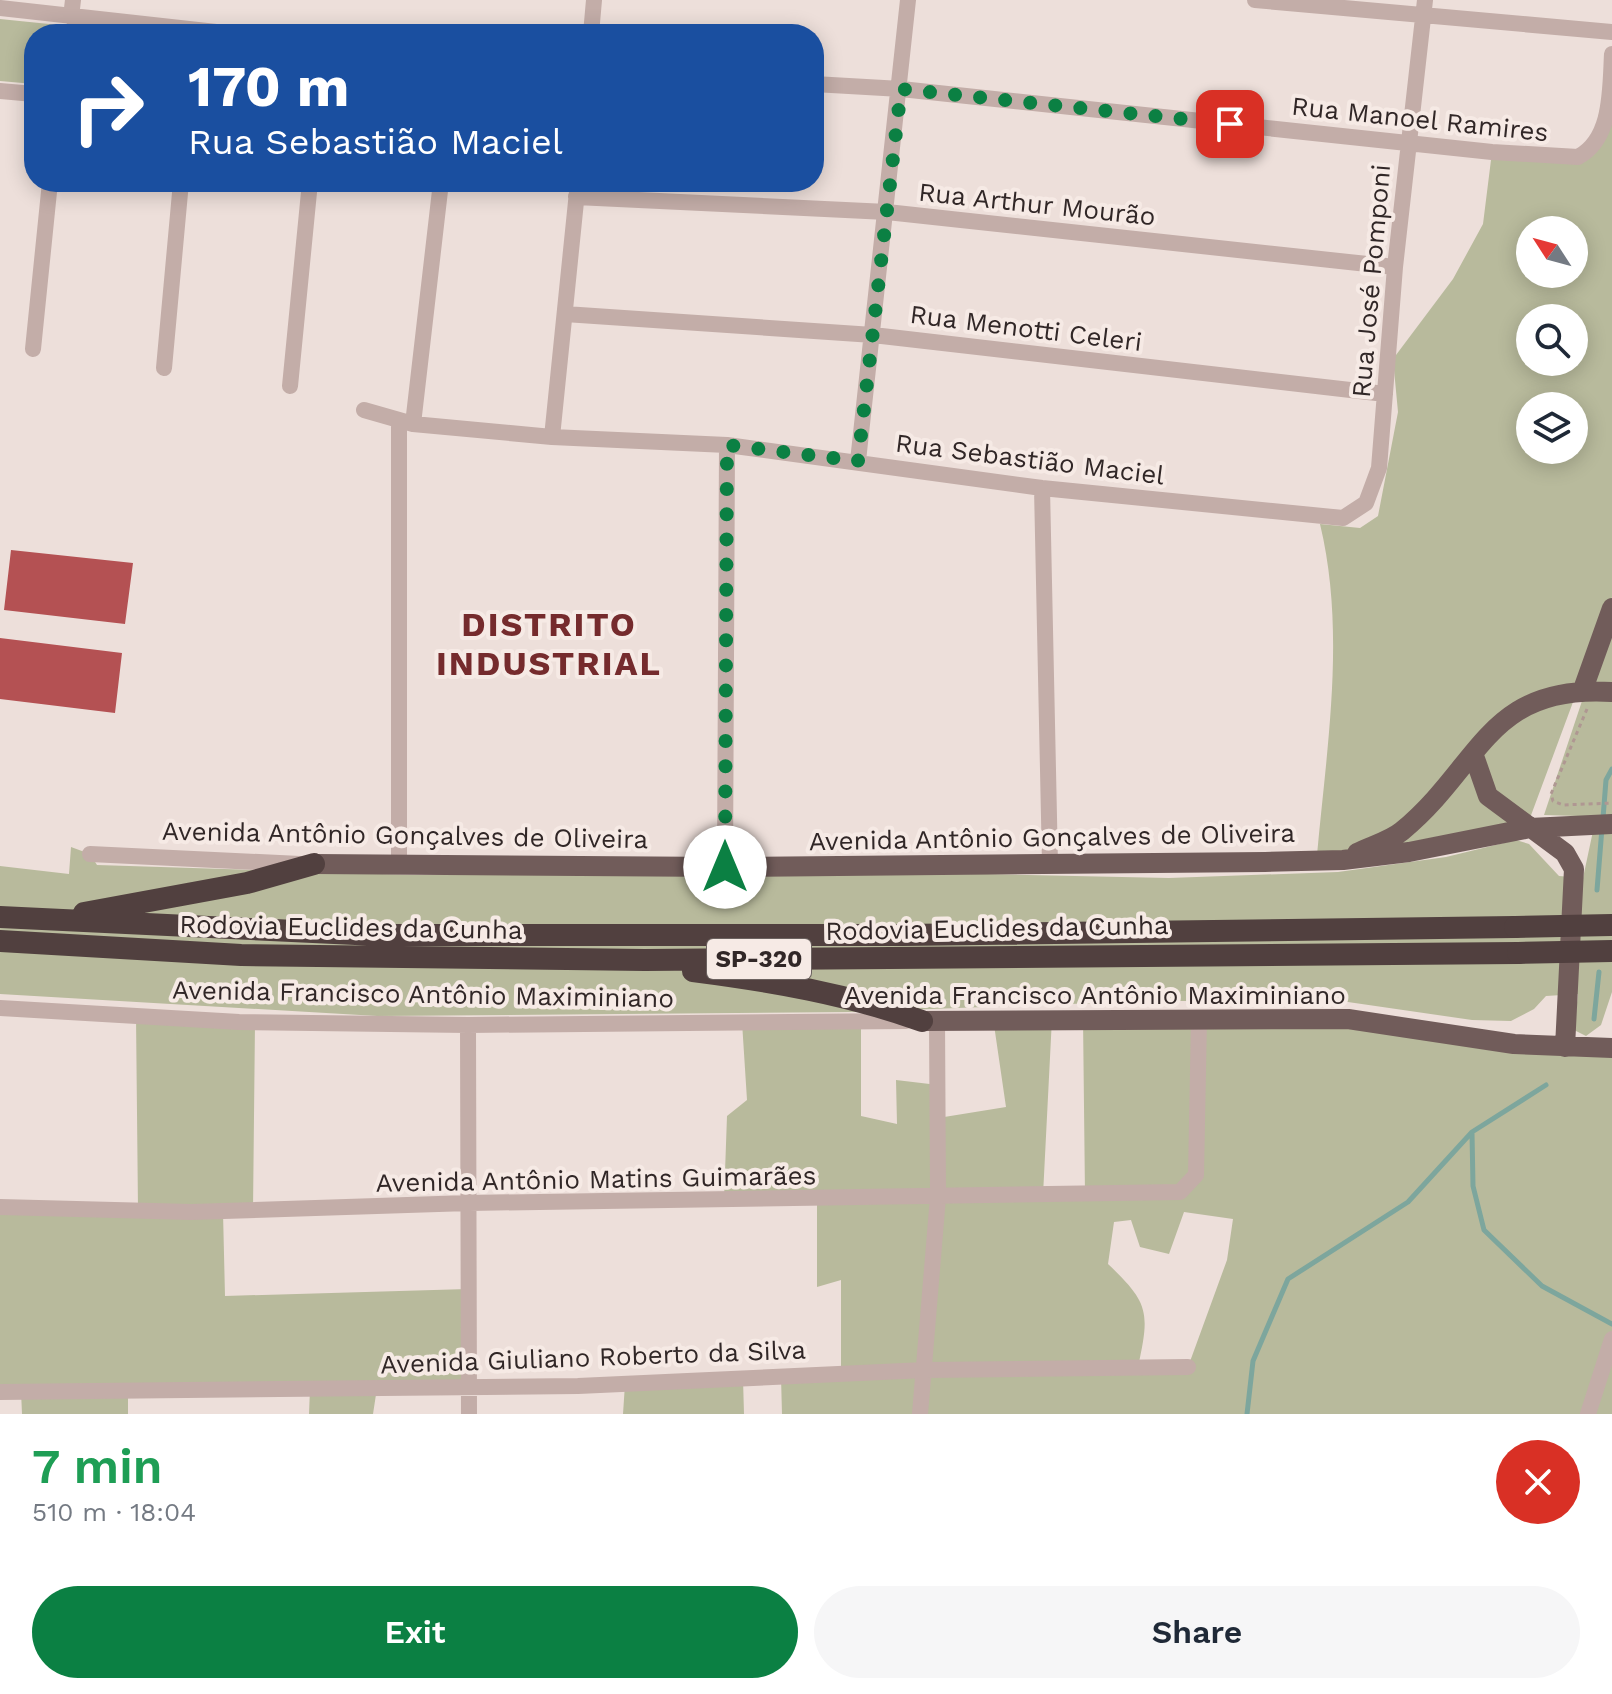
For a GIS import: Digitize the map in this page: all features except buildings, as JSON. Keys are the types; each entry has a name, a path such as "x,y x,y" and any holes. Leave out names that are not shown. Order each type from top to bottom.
{"highway":[{"path":"40,920 173,898 314,864"},
{"name":"Rodovia Euclides da Cunha","path":"0,917 377,935 903,935 1612,925"},
{"name":"Rodovia Euclides da Cunha","path":"0,941 241,955 645,960 1612,951"},
{"path":"645,960 771,981 930,1020"}],"main road":[{"path":"1586,696 1612,608"},
{"name":"Avenida Antônio Gonçalves de Oliveira","path":"1343,860 1399,833 1501,721 1535,699 1612,692"},
{"path":"1473,753 1488,796 1565,853 1574,869 1565,1047"},
{"name":"Avenida Antônio Gonçalves de Oliveira","path":"314,864 725,867 1343,860 1409,852 1530,828 1612,824"},
{"name":"Avenida Francisco Antônio Maximiniano","path":"930,1020 1348,1019 1514,1044 1612,1048"}],"street":[{"path":"592,24 594,0"},
{"path":"858,461 901,89 908,0"},
{"path":"1255,0 1424,9 1612,32"},
{"path":"0,8 72,8 172,24"},
{"name":"Rua José Pomponi","path":"1355,513 1366,503 1376,479 1395,267 1424,9"},
{"name":"Rua Manoel Ramires","path":"824,85 901,89 1540,157 1578,157 1591,151 1601,139 1607,122 1612,54"},
{"path":"0,91 24,93"},
{"path":"33,349 49,192"},
{"path":"164,368 180,192"},
{"path":"290,386 309,192"},
{"path":"399,864 406,423 440,192"},
{"path":"552,437 577,192"},
{"name":"Rua Arthur Mourão","path":"605,192 887,212 1395,267"},
{"name":"Rua Menotti Celeri","path":"565,314 873,335 1385,394"},
{"name":"Rua Sebastião Maciel","path":"364,410 406,423 552,437 727,445 1042,488 1313,517 1343,518 1355,513"},
{"path":"725,867 727,445"},
{"path":"1042,488 1050,864"},
{"name":"Avenida Antônio Gonçalves de Oliveira","path":"90,854 314,864"},
{"name":"Avenida Francisco Antônio Maximiniano","path":"0,1008 239,1022 468,1025 930,1020"},
{"name":"Avenida Antônio Matins Guimarães","path":"0,1207 191,1212 469,1203 1159,1195 1180,1192 1190,1185 1196,1175 1199,1018"},
{"path":"920,1414 938,1197 930,1020"},
{"path":"468,1025 469,1414"},
{"path":"1588,1414 1612,1339"},
{"name":"Avenida Giuliano Roberto da Silva","path":"0,1392 578,1386 925,1370 1188,1367"}],"path":[{"path":"1586,696 1551,794 1553,801 1563,805 1612,803"}],"green space":[{"path":"0,19 49,24 24,24 24,83 0,81"},
{"path":"1612,54 1612,597 1530,818 1414,846 1317,855 1333,647 1328,565 1320,524 1360,528 1378,516 1398,412 1393,359 1453,279 1483,224 1492,152 1591,151"},
{"path":"1612,611 1612,817 1544,815"},
{"path":"1593,831 1612,832 1612,992 1601,1025 1586,1036 1574,1030 1578,994 1546,996 1534,1009 1511,1021 1472,1020 1341,1001 1151,1001 850,1012 377,1016 0,994 0,866 69,874 71,847 90,854 97,865 414,875 987,874 1169,878 1338,872 1446,857 1516,840 1529,844 1559,876 1583,878"},
{"path":"136,1016 255,1022 253,1210 223,1212 225,1296 468,1289 468,1387 377,1388 373,1414 309,1414 310,1389 128,1391 128,1414 22,1414 21,1391 0,1392 0,1207 138,1210"},
{"path":"993,1018 1052,1018 1043,1195 1085,1195 1083,1018 1199,1018 1612,1048 1612,1414 782,1414 781,1377 841,1374 841,1280 817,1287 817,1199 724,1200 727,1116 747,1100 742,1022 861,1021 861,1116 897,1124 896,1080 938,1085 938,1118 1006,1107","holes":["1184,1212 1233,1219 1227,1260 1188,1367 1138,1367 1145,1321 1139,1299 1108,1264 1114,1222 1131,1220 1140,1247 1169,1254"]},
{"path":"743,1379 744,1414 623,1414 625,1384"}],"waterway":[{"path":"1603,818 1606,780 1612,769"},
{"path":"1597,890 1602,828"},
{"path":"1594,1019 1599,972"},
{"path":"1247,1414 1253,1361 1288,1279 1408,1202 1472,1132 1546,1085"},
{"path":"1472,1133 1473,1186 1484,1230 1542,1286 1612,1324"}],"district":[{"name":"DISTRITO INDUSTRIAL","path":"549,644"}],"route":[{"path":"725,867 727,445 858,461 901,89 1230,124"}]}
